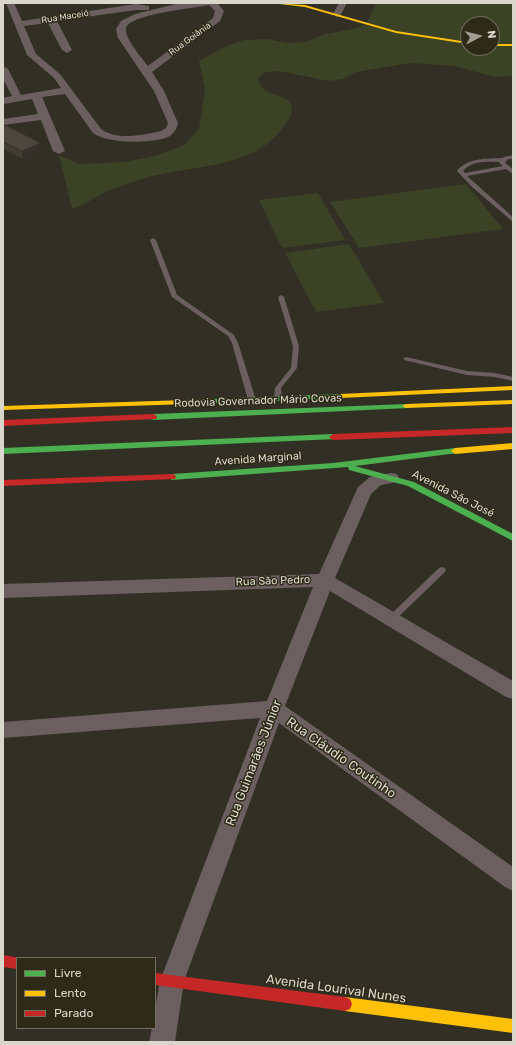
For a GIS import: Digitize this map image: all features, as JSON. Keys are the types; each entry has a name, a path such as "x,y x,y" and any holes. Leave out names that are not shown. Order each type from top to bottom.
{"street":[{"path":"10,3 19,13 20,24 32,55 58,76 97,131 102,135 119,139 160,135 171,129 173,123 159,91 147,71 123,38 122,29 124,23 129,19 158,11 207,3"},
{"name":"Rua Goiânia","path":"147,71 217,19 220,11 212,3"},
{"path":"273,3 305,6 396,32 460,42"},
{"path":"337,14 343,3"},
{"name":"Rua Maceió","path":"20,24 136,7 158,11"},
{"path":"51,20 67,50"},
{"path":"500,45 513,45"},
{"path":"3,70 18,99"},
{"path":"3,102 68,90"},
{"path":"36,96 43,116 59,151"},
{"path":"3,122 43,116"},
{"path":"3,408 278,399 513,388"},
{"path":"252,400 342,410"},
{"name":"Rodovia Governador Mário Covas","path":"3,423 513,402"},
{"path":"3,451 513,430"},
{"name":"Avenida Marginal","path":"3,483 254,472 333,466 437,452 513,446"},
{"name":"Avenida São José","path":"333,466 355,468 411,484 513,538"},
{"path":"355,468 362,479 364,491"},
{"path":"364,491 376,481 391,478"},
{"name":"Rua Guimarães Júnior","path":"162,1042 164,980 325,580 364,491"},
{"name":"Rua São Pedro","path":"3,591 325,580 513,691"},
{"path":"3,730 274,709"},
{"name":"Rua Cláudio Coutinho","path":"274,709 513,880"},
{"path":"3,961 16,962"},
{"name":"Avenida Lourival Nunes","path":"164,980 513,1026"}],"lane":[{"path":"513,157 503,160 470,162 463,165 460,171 513,220"},
{"path":"503,160 502,163 513,172"},
{"path":"463,175 508,167"},
{"path":"153,240 174,296 231,335 235,343 252,400"},
{"path":"278,399 278,388 294,368 296,346 281,297"},
{"path":"406,359 467,373 495,375 513,380"},
{"path":"391,618 442,570"}],"green space":[{"path":"376,3 513,3 513,76 494,77 455,66 410,63 356,72 343,79 328,81 279,71 266,72 258,78 261,85 265,90 288,100 291,104 292,110 290,118 282,129 268,143 252,153 235,160 216,165 157,175 139,180 106,192 72,209 59,155 79,164 124,162 155,156 184,145 199,129 205,89 199,61 227,46 244,40 267,39 287,43 305,42 325,34 354,29 366,24"},
{"path":"466,184 503,229 359,248 330,202"},
{"path":"318,193 345,240 282,248 259,200"},
{"path":"349,244 384,303 316,312 285,253"}],"building":[{"path":"3,124 41,143 22,151 3,142"}],"traffic: fast":[{"path":"186,402 340,396"},
{"path":"153,417 406,406"},
{"path":"3,451 333,437"},
{"path":"172,477 333,466 455,451"},
{"path":"352,468 411,484 513,538"}],"traffic: slow":[{"path":"273,3 305,6 396,32 460,42"},
{"path":"500,45 513,45"},
{"path":"340,396 513,388"},
{"path":"3,408 186,402"},
{"path":"406,406 513,402"},
{"path":"455,451 513,446"},
{"path":"345,1004 513,1026"}],"traffic: jam":[{"path":"3,423 153,417"},
{"path":"333,437 513,430"},
{"path":"3,483 172,477"},
{"path":"3,961 16,963"},
{"path":"156,979 345,1004"}]}
